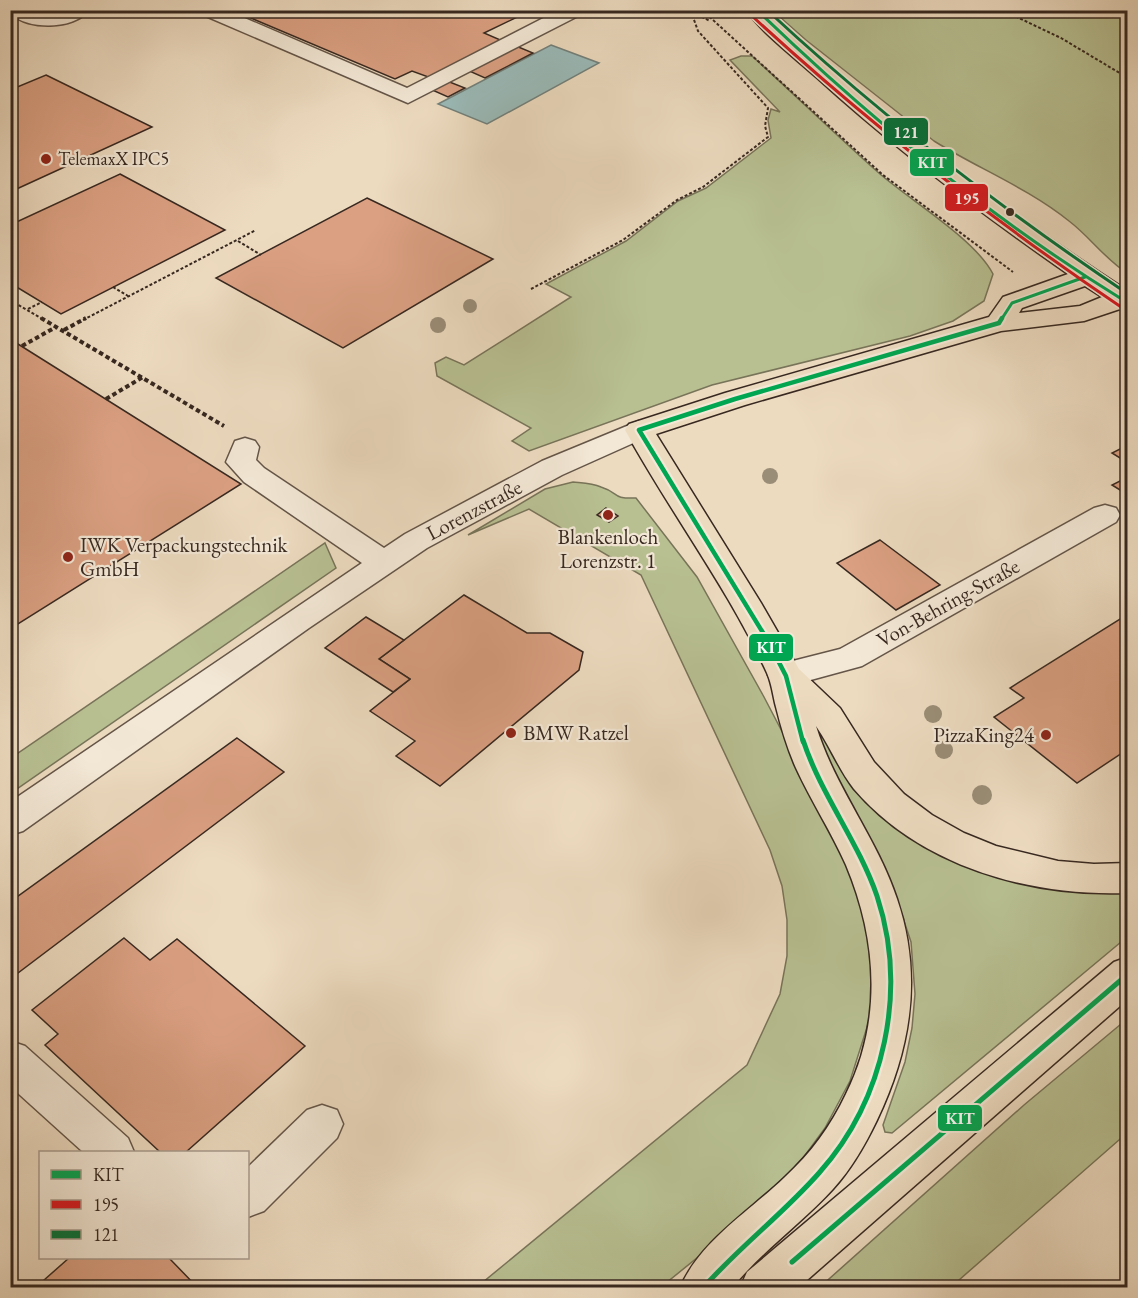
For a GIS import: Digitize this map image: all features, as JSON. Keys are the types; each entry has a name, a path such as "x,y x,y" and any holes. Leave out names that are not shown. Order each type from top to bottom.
{"main road":[{"path":"756,10 832,81 915,149 1086,277 1125,301"},
{"path":"999,323 1012,303 1086,277"},
{"name":"Lorenzstraße","path":"639,430 735,399 999,323 1084,313 1125,301"},
{"path":"639,430 669,483 714,551 785,675 802,740 814,770 855,844 878,894 887,928 893,966 892,1002 882,1063 850,1132 807,1186 721,1262 703,1287"},
{"path":"785,675 828,717 852,760 883,797 928,830 975,854 1031,871 1085,878 1128,878"},
{"path":"763,1287 1128,974"}],"street":[{"path":"18,10 22,16 38,20 55,20 79,10"},
{"path":"208,10 408,96 575,10"},
{"name":"Lorenzstraße","path":"10,821 298,620 416,541 552,468 639,430"},
{"path":"245,447 241,462 254,475 384,563"},
{"name":"Von-Behring-Straße","path":"785,675 850,658 1105,515"},
{"path":"10,1059 112,1151"},
{"path":"249,1195 322,1124"}],"path":[{"path":"688,10 714,23"},
{"path":"1002,10 1061,38 1128,78"},
{"path":"531,289 623,240 676,200 703,187 768,137 765,126 768,108 698,31 693,17 694,11"},
{"path":"63,331 256,230"},
{"path":"237,240 261,255"},
{"path":"112,288 128,297"},
{"path":"10,300 219,423"},
{"path":"27,309 42,302"},
{"path":"22,346 57,327"},
{"path":"106,399 143,377"}],"green space":[{"path":"1031,10 1127,11 1127,273 1077,227 1053,209 934,141 806,40 773,11 1001,11 1014,16"},
{"path":"741,56 752,56 880,174 972,247 993,274 984,301 953,321 910,336 712,385 529,451 512,441 531,428 437,376 435,363 446,357 464,365 571,297 546,284 626,241 678,201 706,188 771,138 768,120 771,109 780,112 730,60"},
{"path":"573,482 598,486 623,498 636,498 697,577 764,697 845,852 868,919 873,996 869,1021 850,1081 825,1128 783,1184 734,1228 661,1287 477,1287 747,1065 780,994 787,956 787,920 782,886 770,850 641,575 529,509 468,535 545,489"},
{"path":"325,543 336,568 11,793 11,758"},
{"path":"816,722 1003,877 1065,890 1096,893 1127,892 1127,937 892,1133 885,1132 883,1125 905,1062 912,1028 915,994 911,942 893,888 815,735"},
{"path":"1127,1019 1127,1133 951,1287 820,1287 1024,1105"}],"water":[{"path":"551,45 599,63 487,124 438,104"}],"building":[{"path":"232,10 427,10 445,17 459,10 532,10 484,33 505,42 431,78 412,71 395,79"},
{"path":"516,46 533,53 485,78 467,70"},
{"name":"TelemaxX IPC5","path":"46,75 152,127 10,192 10,90"},
{"path":"447,81 465,88 448,97 430,89"},
{"path":"120,174 225,230 61,314 10,283 10,225"},
{"path":"367,198 493,259 343,348 216,278"},
{"name":"IWK Verpackungstechnik GmbH","path":"10,339 241,484 10,629"},
{"path":"1128,445 1128,463 1112,453"},
{"path":"1128,477 1128,495 1112,485"},
{"name":"Blankenloch Lorenzstr. 1","path":"606,508 618,516 609,522 597,515"},
{"path":"880,540 940,585 896,610 837,563"},
{"path":"464,595 527,633 550,633 583,652 579,670 440,786 396,756 415,741 370,711 410,679 379,659"},
{"path":"1128,614 1128,749 1077,783 994,717 1024,698 1010,688"},
{"path":"366,617 404,640 379,659 410,679 393,692 325,648"},
{"path":"237,738 284,772 10,979 10,902"},
{"path":"124,938 150,960 177,939 305,1046 187,1151 159,1151 45,1045 58,1034 32,1010"},
{"path":"68,1259 170,1259 198,1288 35,1288"}],"transit line":[{"name":"KIT","path":"757,10 831,79 934,164 1039,244 1120,298"},
{"name":"121","path":"767,10 853,87 941,160 1033,229 1128,294"},
{"name":"195","path":"751,15 795,56 931,171 1026,242 1124,309"},
{"name":"KIT","path":"703,1288 741,1248 820,1173 851,1129 879,1064 887,1031 891,997 890,964 886,931 877,897 864,863 810,759 799,729 784,672 750,610 639,430 735,399 999,323 1012,303 1085,277"},
{"name":"KIT","path":"792,1262 1128,974"}],"place":[{"name":"TelemaxX IPC5","path":"46,159"},
{"name":"Blankenloch Lorenzstr. 1","path":"608,515"},
{"name":"IWK Verpackungstechnik GmbH","path":"68,557"},
{"name":"BMW Ratzel","path":"511,733"},
{"name":"PizzaKing24","path":"1046,735"}]}
